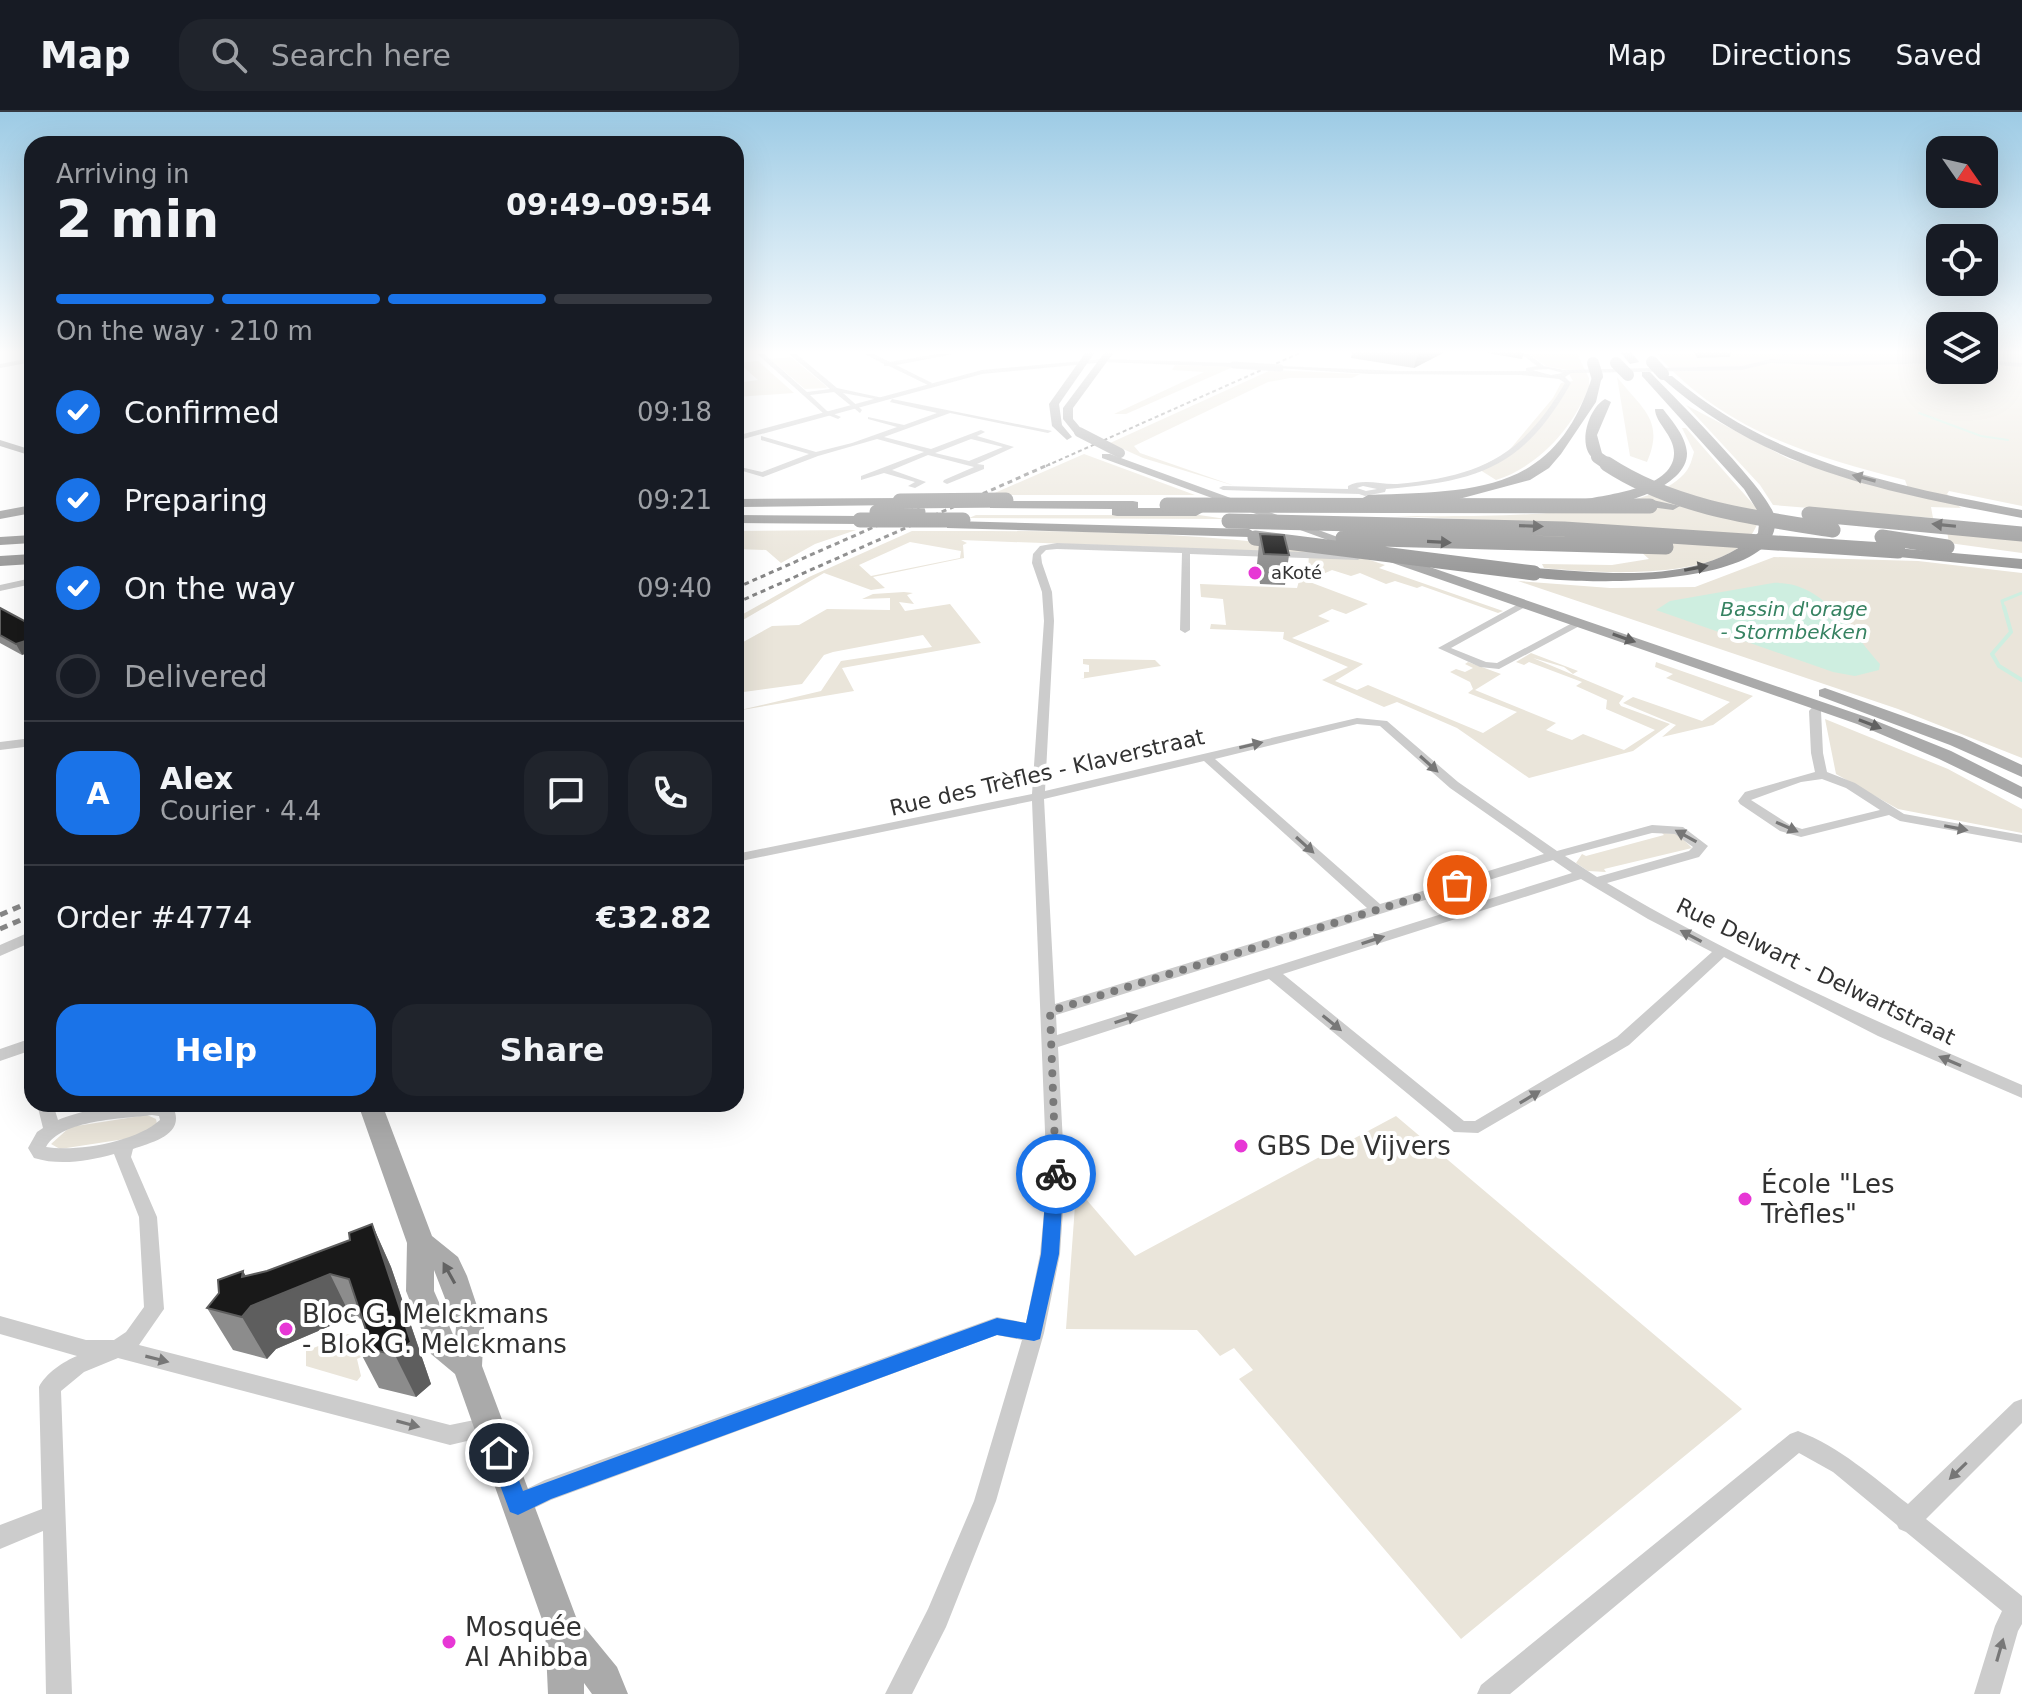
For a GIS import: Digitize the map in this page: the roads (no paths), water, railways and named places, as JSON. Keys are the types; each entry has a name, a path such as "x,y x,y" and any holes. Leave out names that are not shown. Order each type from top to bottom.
{"highway":[{"path":"744,505 889,506 981,512 1198,512 1460,493 1516,480 1549,460 1573,426"},
{"path":"1595,426 1589,440 1597,457 1653,488 1733,512 2022,557"},
{"path":"1363,501 1554,508 1611,499 1642,490 1677,469 1684,452 1673,426"},
{"path":"1223,527 1249,535 1534,573 1622,576 1690,570 1744,553 1765,534 1767,515 1749,487 1690,426"},
{"path":"1733,426 1788,453 1843,472 2022,514"},
{"path":"744,505 1363,501 1673,506 1844,516 2022,534"},
{"path":"1166,502 1673,506"},
{"path":"4,514 24,510"},
{"path":"744,523 1120,527 1446,523 1625,530 2022,564"},
{"path":"0,532 24,530"},
{"path":"1249,535 1538,546 1898,551"},
{"path":"0,541 24,540"},
{"path":"0,561 24,560"}],"main road":[{"path":"1061,426 1066,432 1106,456 1391,558 1820,705 1945,755 2022,794"},
{"path":"1066,432 1067,426"},
{"path":"1066,432 1908,722 2022,772"},
{"path":"0,443 24,452"},
{"path":"1681,658 1696,648"},
{"path":"1704,665 1719,656"},
{"path":"373,1112 421,1243 420,1291 441,1345 467,1366 563,1628 566,1694"},
{"path":"563,1628 604,1680 610,1694"}],"street":[{"path":"744,437 783,426"},
{"path":"744,444 807,426"},
{"path":"900,426 904,427"},
{"path":"744,470 763,475 816,454 907,426"},
{"path":"1003,426 1024,431 1066,432"},
{"path":"1363,501 1351,486 1380,487 1455,478 1504,461 1535,426"},
{"path":"864,478 981,432"},
{"path":"969,436 1010,447 969,464"},
{"path":"876,437 981,467 947,482"},
{"path":"764,438 816,454"},
{"path":"884,470 922,482 912,486"},
{"path":"1223,488 1284,490 1363,501"},
{"path":"1282,508 1268,499 1284,490"},
{"path":"898,1694 937,1618 985,1501 1034,1333 1050,1254 1056,1182 1039,796 1049,621 1047,592 1037,563 1039,550 1057,546 1427,557"},
{"path":"1185,630 1186,551"},
{"path":"0,588 24,583"},
{"path":"1524,604 1443,648 1484,665 1499,666 1580,623"},
{"path":"1820,705 1815,711 1819,744 1816,753 1822,775"},
{"name":"Rue des Trèfles - Klaverstraat","path":"744,856 1039,796 1367,720"},
{"name":"Rue Delwart - Delwartstraat","path":"1367,720 1383,723 1447,780 1588,878 1721,952 1884,1032 2022,1092"},
{"path":"0,746 24,743"},
{"path":"1205,756 1378,910"},
{"path":"1891,811 1801,833 1785,828 1744,801 1749,795 1822,775 1891,811 1900,817 2022,839"},
{"path":"1050,1011 1555,856 1664,828 1684,833 1701,846 1694,854 1588,878 1051,1043"},
{"path":"0,951 24,940"},
{"path":"1272,973 1460,1127 1478,1127 1623,1041 1721,952"},
{"path":"0,1055 24,1047"},
{"path":"47,1112 52,1129"},
{"path":"132,1112 72,1121 44,1135 37,1148 47,1156 147,1140 165,1128 169,1122 167,1112"},
{"path":"59,1694 50,1387 77,1365 118,1349 133,1338 154,1309 148,1217 122,1157 125,1145"},
{"path":"0,1325 86,1349 118,1349 450,1435 489,1427"},
{"path":"518,1505 545,1491 997,1326 1034,1333"},
{"path":"1907,1521 2022,1409"},
{"path":"1490,1694 1798,1441 1841,1465 2020,1609 2007,1626 1987,1694"},
{"path":"0,1537 53,1516"}],"water":[{"name":"Bassin d'orage - Stormbekken","path":"1773,583 1790,584 1820,598 1846,623 1880,664 1879,670 1855,676 1833,672 1656,610 1670,601"}],"waterway":[{"path":"1954,426 1981,436 2008,440"},
{"path":"2004,609 2002,601 2022,593"},
{"path":"2004,607 2011,632 1992,654 1999,666 2022,680"}],"railway":[{"path":"1046,466 1136,426"},
{"path":"744,599 1050,464"},
{"path":"744,584 944,496"},
{"path":"0,915 24,904"},
{"path":"0,929 24,918"}],"place":[{"name":"aKoté","path":"1255,573"},
{"name":"GBS De Vijvers","path":"1241,1146"},
{"name":"École \"Les Trèfles\"","path":"1745,1199"},
{"name":"Bloc G. Melckmans - Blok G. Melckmans","path":"286,1329"},
{"name":"Mosquée Al Ahibba","path":"449,1642"}]}
